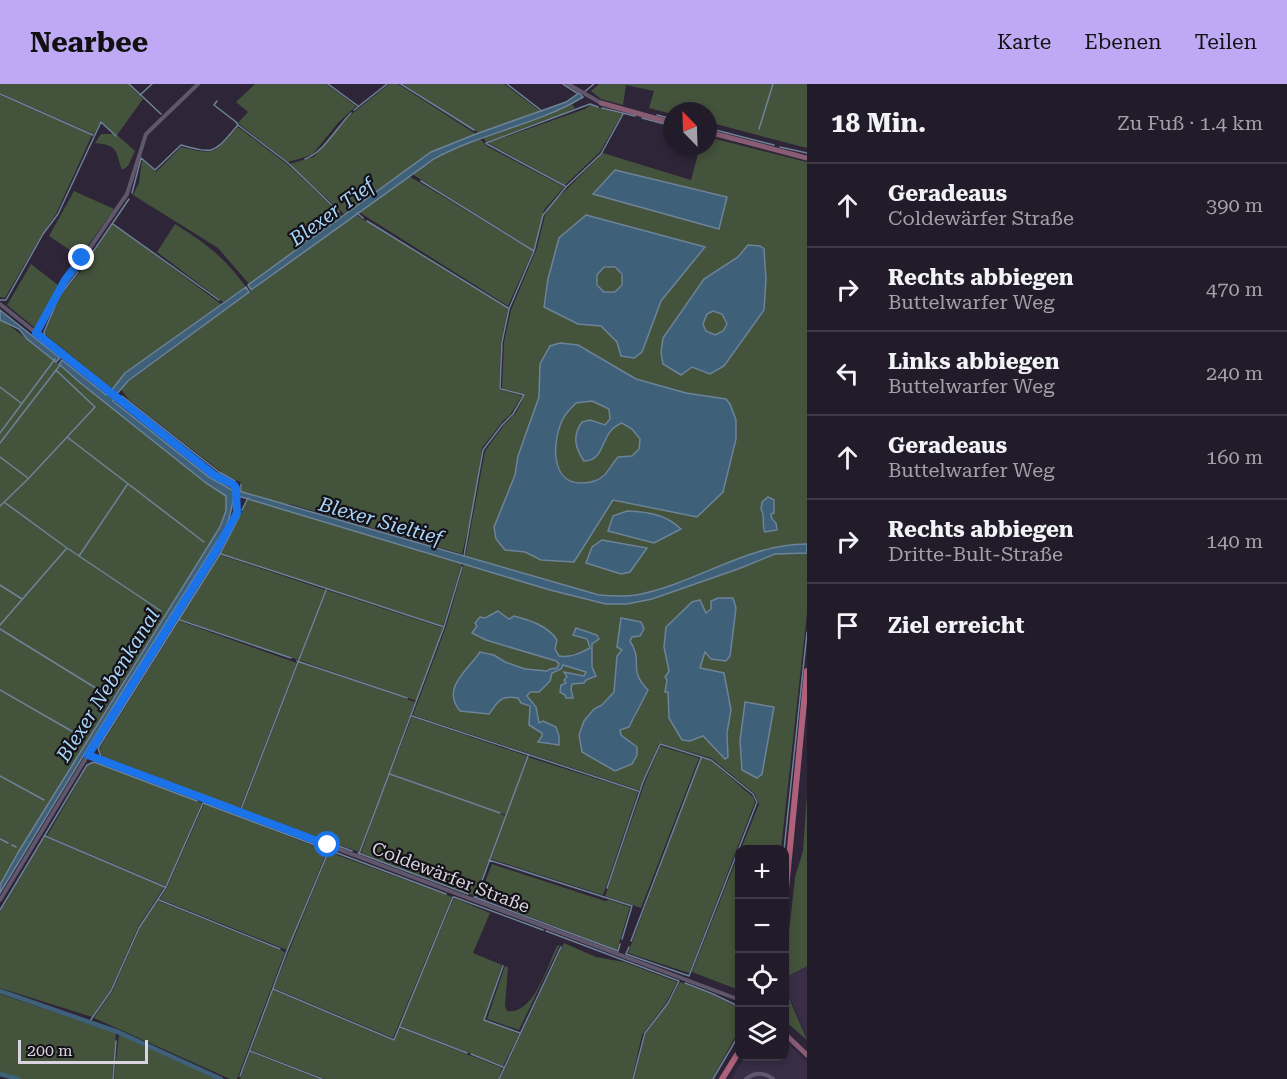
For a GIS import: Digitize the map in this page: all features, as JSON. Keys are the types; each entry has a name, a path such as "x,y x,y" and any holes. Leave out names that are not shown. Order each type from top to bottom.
{"main road":[{"path":"785,899 807,671"},
{"path":"722,1079 735,1058"}],"street":[{"path":"36,333 65,280 127,194 146,134 198,84"},
{"path":"568,84 601,103 663,120"},
{"path":"717,134 807,158"},
{"path":"0,304 217,478 234,485 237,491 237,513 216,551 0,900"},
{"name":"Coldewärfer Straße","path":"88,755 735,998"},
{"path":"789,1038 807,1055"},
{"path":"746,1079 752,1074 759,1073 773,1079"}],"shaded area":[{"path":"807,966 807,1038 789,995 789,975"},
{"path":"789,1044 807,1062 807,1079 731,1079 742,1061 789,1061"}],"green space":[{"path":"0,84 128,84 143,99 117,135 135,151 128,166 122,170 112,147 95,143 101,134 114,134 101,121 94,134 0,93"},
{"path":"255,84 326,84 356,106 338,123 312,155 288,162 238,123 248,112 236,102"},
{"path":"389,84 398,84 476,134 431,152 344,214 289,164 314,157 338,127"},
{"path":"403,84 504,84 540,111 479,133"},
{"path":"599,84 807,84 807,148 717,124 717,102 663,102 663,112 649,108 654,91 626,85 623,105 601,99 591,91"},
{"path":"0,95 92,135 56,214 5,298 0,297"},
{"path":"572,104 575,108 568,112 486,142 483,138"},
{"path":"590,105 622,114 600,152 565,185 488,143 585,109"},
{"path":"238,127 288,165 342,216 249,284 218,248 133,195 139,183 142,160 156,172 181,147 202,151 214,150"},
{"path":"480,139 488,147 564,187 544,210 534,250 412,174 452,149"},
{"path":"717,139 807,162 807,613 781,845 743,845 759,804 755,794 711,758 659,743 639,790 413,715 446,627 464,564 485,451 516,413 525,395 502,388 504,342 511,310 537,248 545,215 551,205 603,153 691,180 698,156 717,156","holes":["586,215 705,248 661,301 642,352 617,342 601,326 578,324 544,307","748,245 764,249 766,279 764,310 710,374 692,367 704,279 738,257","578,345 636,379 686,393 726,399 736,439 723,492 613,500 574,562 541,560 525,552 502,506 515,475 518,456 540,397 540,364","733,598 736,608 730,656 725,661 711,659 705,652 699,669 724,673 731,710 727,733 728,758 725,759 702,736 690,741 669,718 668,691 665,691 669,671 664,647 711,609","498,611 510,618 530,620 555,638 557,641 555,649 559,656 565,657 590,648 587,639 580,638 598,639 592,644 592,667 596,676 572,684 571,689 565,672 585,676 586,672 563,665 527,696 536,707 539,723 558,745 538,742 542,733 527,705 516,697 500,699 470,666 480,652 494,655 505,662 525,669 547,671 557,668 560,664 477,625","641,622 630,641 635,648 637,664 635,671 639,681 636,716 629,727 620,730 621,735 637,747 584,721 614,692 622,650","745,702 774,707 762,774 758,778 742,769 740,741"]},
{"path":"409,176 533,251 508,306 359,212"},
{"path":"74,191 114,209 80,257 49,236"},
{"path":"355,214 508,309 501,341 499,387 501,390 522,396 510,415 482,448 472,513 462,554 242,492 242,483 225,475 129,400 120,388"},
{"path":"113,224 221,304 125,373 113,389 45,332 61,295 84,267"},
{"path":"175,224 214,252 246,287 223,302 157,252"},
{"path":"31,264 58,285 35,328 7,305"},
{"path":"609,267 618,271 622,280 618,289 609,293 600,289 596,280 600,271"},
{"path":"715,311 723,315 727,323 723,331 715,335 707,331 703,323 707,315"},
{"path":"0,318 226,496 226,511 220,527 113,697 0,885"},
{"path":"592,401 609,409 610,419 605,425 590,420 602,449 609,433 622,423 632,429 640,439 639,449 632,456 617,460 595,480 577,483 561,474 557,465 557,434 564,417 576,403"},
{"path":"248,499 462,563 443,626 221,554"},
{"path":"220,555 325,590 298,660 180,619"},
{"path":"326,590 443,628 417,701 299,660"},
{"path":"179,621 297,663 240,808 102,756 99,749"},
{"path":"299,662 415,702 359,852 242,809"},
{"path":"412,717 527,756 506,815 390,773"},
{"path":"660,746 699,758 641,908 605,896"},
{"path":"528,757 638,792 603,895 491,859"},
{"path":"701,758 710,760 753,797 755,802 738,845 735,845 735,854 689,973 628,953"},
{"path":"94,762 202,803 166,886 47,836 88,765"},
{"path":"389,774 506,816 475,896 361,853"},
{"path":"807,795 807,966 789,975 789,932 795,877 803,851"},
{"path":"204,804 327,851 287,950 160,899"},
{"path":"45,837 164,887 138,927 110,991 92,1017 0,988 0,912"},
{"path":"329,852 452,897 393,1038 274,988"},
{"path":"735,863 735,988 692,972"},
{"path":"492,864 630,907 617,950 479,897"},
{"path":"454,898 490,913 473,953 502,965 484,1020 519,1034 503,1066 400,1026"},
{"path":"158,901 285,952 237,1079 230,1079 94,1018 112,992 140,928"},
{"path":"564,943 596,957 624,962 677,982 666,1003 642,1035 632,1079 500,1079"},
{"path":"560,945 519,1030 487,1019 505,966 508,967 505,1006 507,1011 516,1010 532,997 557,946"},
{"path":"680,982 735,1006 735,1037 712,1079 634,1079 646,1033 670,1001"},
{"path":"273,990 394,1041 400,1028 502,1068 498,1079 325,1079 251,1050"},
{"path":"0,994 116,1033 112,1079 18,1079 0,1074"},
{"path":"789,998 807,1040 789,1024"},
{"path":"119,1034 216,1079 114,1079"},
{"path":"250,1052 319,1079 240,1079"}],"water":[{"path":"579,93 583,97 565,107 471,142 434,159 251,290 248,285 309,238 311,239 431,152 566,102"},
{"path":"615,170 727,197 719,229 593,194"},
{"path":"586,215 705,247 661,301 642,352 634,358 621,356 617,342 601,326 578,324 544,307 548,279 559,238","holes":["604,267 615,267 622,274 622,285 615,292 604,292 597,285 597,275"]},
{"path":"748,245 760,246 764,249 766,279 764,310 724,366 710,374 692,367 681,375 663,364 661,352 663,338 704,279 738,257","holes":["713,311 722,314 727,324 723,331 715,335 706,331 703,324 707,314"]},
{"path":"246,287 249,292 128,381 116,395 111,391 125,373"},
{"path":"0,310 60,358 56,362 27,339 19,329 0,320"},
{"path":"560,343 578,345 636,379 686,393 726,399 736,420 736,439 723,492 697,517 613,500 574,562 541,560 525,552 505,550 496,539 494,527 515,475 518,456 539,397 540,364 550,346","holes":["592,401 609,409 610,419 605,425 590,420 582,422 579,427 576,442 584,461 596,456 610,432 622,423 632,429 640,439 639,449 632,456 618,457 606,473 597,480 585,483 571,481 564,476 556,458 557,436 564,417 576,403"]},
{"path":"62,360 106,395 109,394 114,398 113,401 209,477 234,491 234,496 225,529 119,697 0,893 0,885 19,851 220,527 226,511 226,496 206,483 78,381 59,364"},
{"path":"239,491 599,595 631,596 657,590 742,557 785,545 807,544 807,553 775,554 652,599 627,604 606,604 550,590 238,496"},
{"path":"768,497 774,500 774,513 771,514 777,530 765,532 761,509 762,502"},
{"path":"627,511 656,515 669,520 681,529 654,543 608,531 613,516"},
{"path":"602,540 647,548 630,572 621,574 586,563 592,547"},
{"path":"718,598 733,598 736,608 730,656 726,661 711,659 705,652 700,668 724,673 731,710 727,733 728,757 725,759 703,736 690,741 682,740 669,718 668,692 665,692 667,680 665,677 669,671 664,647 666,627 692,602 700,600 706,613 711,609 711,601"},
{"path":"498,611 509,619 514,616 538,624 549,631 557,640 555,649 559,656 571,656 590,648 587,639 573,635 576,628 597,635 599,639 592,644 592,667 596,676 584,683 572,684 573,698 566,698 560,692 561,685 566,683 564,680 567,677 564,672 584,676 586,672 563,665 561,669 552,673 550,681 539,692 530,692 527,696 536,707 539,723 543,721 556,727 559,745 538,742 542,733 529,725 530,706 521,703 518,698 504,698 489,714 460,711 455,703 453,695 458,680 480,652 494,655 505,662 525,669 547,671 557,668 559,664 556,661 486,640 472,633 480,617 485,618"},
{"path":"621,618 641,622 644,629 640,636 632,637 630,641 636,655 638,676 648,690 629,727 620,730 621,735 637,747 637,755 632,764 615,771 582,752 579,735 584,721 614,692 617,656 622,650 617,647"},
{"path":"745,702 774,707 762,774 757,778 742,770 740,741"}],"waterway":[{"path":"129,84 161,114"},
{"path":"140,95 152,84"},
{"path":"328,84 358,106"},
{"path":"354,110 387,84"},
{"path":"401,84 474,130"},
{"path":"507,84 542,111"},
{"path":"563,84 577,93"},
{"name":"Blexer Tief","path":"583,93 594,84"},
{"path":"759,129 773,84"},
{"path":"0,94 93,135"},
{"path":"217,101 214,105 238,125"},
{"path":"486,143 590,104 598,107"},
{"path":"602,108 635,116"},
{"path":"305,159 324,146 351,113"},
{"path":"464,556 483,450 513,414 524,395 500,387 502,342 509,309 534,251 543,215 566,187 601,154 623,114"},
{"path":"657,115 663,117"},
{"path":"642,118 663,124"},
{"path":"0,300 6,300 43,234 58,214 101,122 116,136"},
{"path":"132,193 141,158 155,170 181,145 202,150 214,149 238,125 288,163 339,212"},
{"path":"717,130 774,145"},
{"path":"487,144 565,186"},
{"path":"780,147 807,153"},
{"path":"421,181 534,251"},
{"path":"82,268 129,199"},
{"path":"357,213 363,218"},
{"path":"367,221 508,308"},
{"path":"113,224 219,300"},
{"path":"78,272 60,295 44,332 45,336 109,387"},
{"path":"0,433 55,359"},
{"path":"0,443 60,365"},
{"path":"0,506 95,407 56,370"},
{"path":"0,387 21,403"},
{"path":"122,396 219,472 235,481"},
{"path":"67,437 204,542"},
{"path":"0,457 28,478"},
{"path":"241,484 241,491"},
{"path":"79,556 127,485"},
{"path":"242,510 248,498"},
{"name":"Blexer Nebenkanal","path":"4,502 67,548 161,611"},
{"path":"233,806 101,757 98,748 220,554 239,517"},
{"path":"0,625 66,549"},
{"path":"221,554 444,627"},
{"path":"359,854 444,627 462,567"},
{"path":"0,585 22,599"},
{"path":"241,809 326,590"},
{"path":"180,620 291,658"},
{"name":"Blexer Nebenkanal","path":"0,629 107,695"},
{"path":"785,845 807,632"},
{"path":"297,661 407,698"},
{"name":"Blexer Nebenkanal","path":"0,690 82,737"},
{"path":"412,716 638,791"},
{"path":"607,888 643,782 660,744 711,760 753,794 757,802 689,976 626,954 629,947"},
{"path":"476,897 528,756"},
{"path":"631,941 701,758"},
{"path":"0,910 87,765 94,762 197,801"},
{"path":"390,774 500,813"},
{"path":"0,776 44,800"},
{"path":"203,803 323,848"},
{"path":"90,1021 111,991 139,928 166,887 203,803"},
{"path":"236,808 352,851"},
{"path":"45,836 165,887"},
{"path":"0,839 8,843"},
{"path":"12,845 16,847"},
{"path":"329,850 446,894"},
{"path":"240,1076 287,951 329,850"},
{"path":"358,853 468,894"},
{"path":"489,860 632,906 622,939"},
{"path":"273,989 394,1040 453,897"},
{"path":"454,897 543,930"},
{"path":"474,897 618,951 620,944"},
{"path":"159,900 280,949"},
{"path":"546,931 679,981 668,1003 645,1033 633,1079"},
{"path":"499,1079 561,947"},
{"path":"503,966 484,1020 520,1033"},
{"path":"685,983 735,1005"},
{"path":"0,991 118,1032 221,1079"},
{"path":"400,1027 467,1053"},
{"path":"113,1079 116,1041"},
{"path":"713,1079 735,1042"},
{"path":"250,1051 322,1079"},
{"path":"471,1054 503,1067"},
{"path":"0,1074 18,1079"}],"route":[{"path":"82,258 57,293 36,333 217,478 234,485 237,491 237,513 216,551 88,755 328,845"}],"water label":[{"name":"Blexer Sieltief","path":"381,521"}]}
